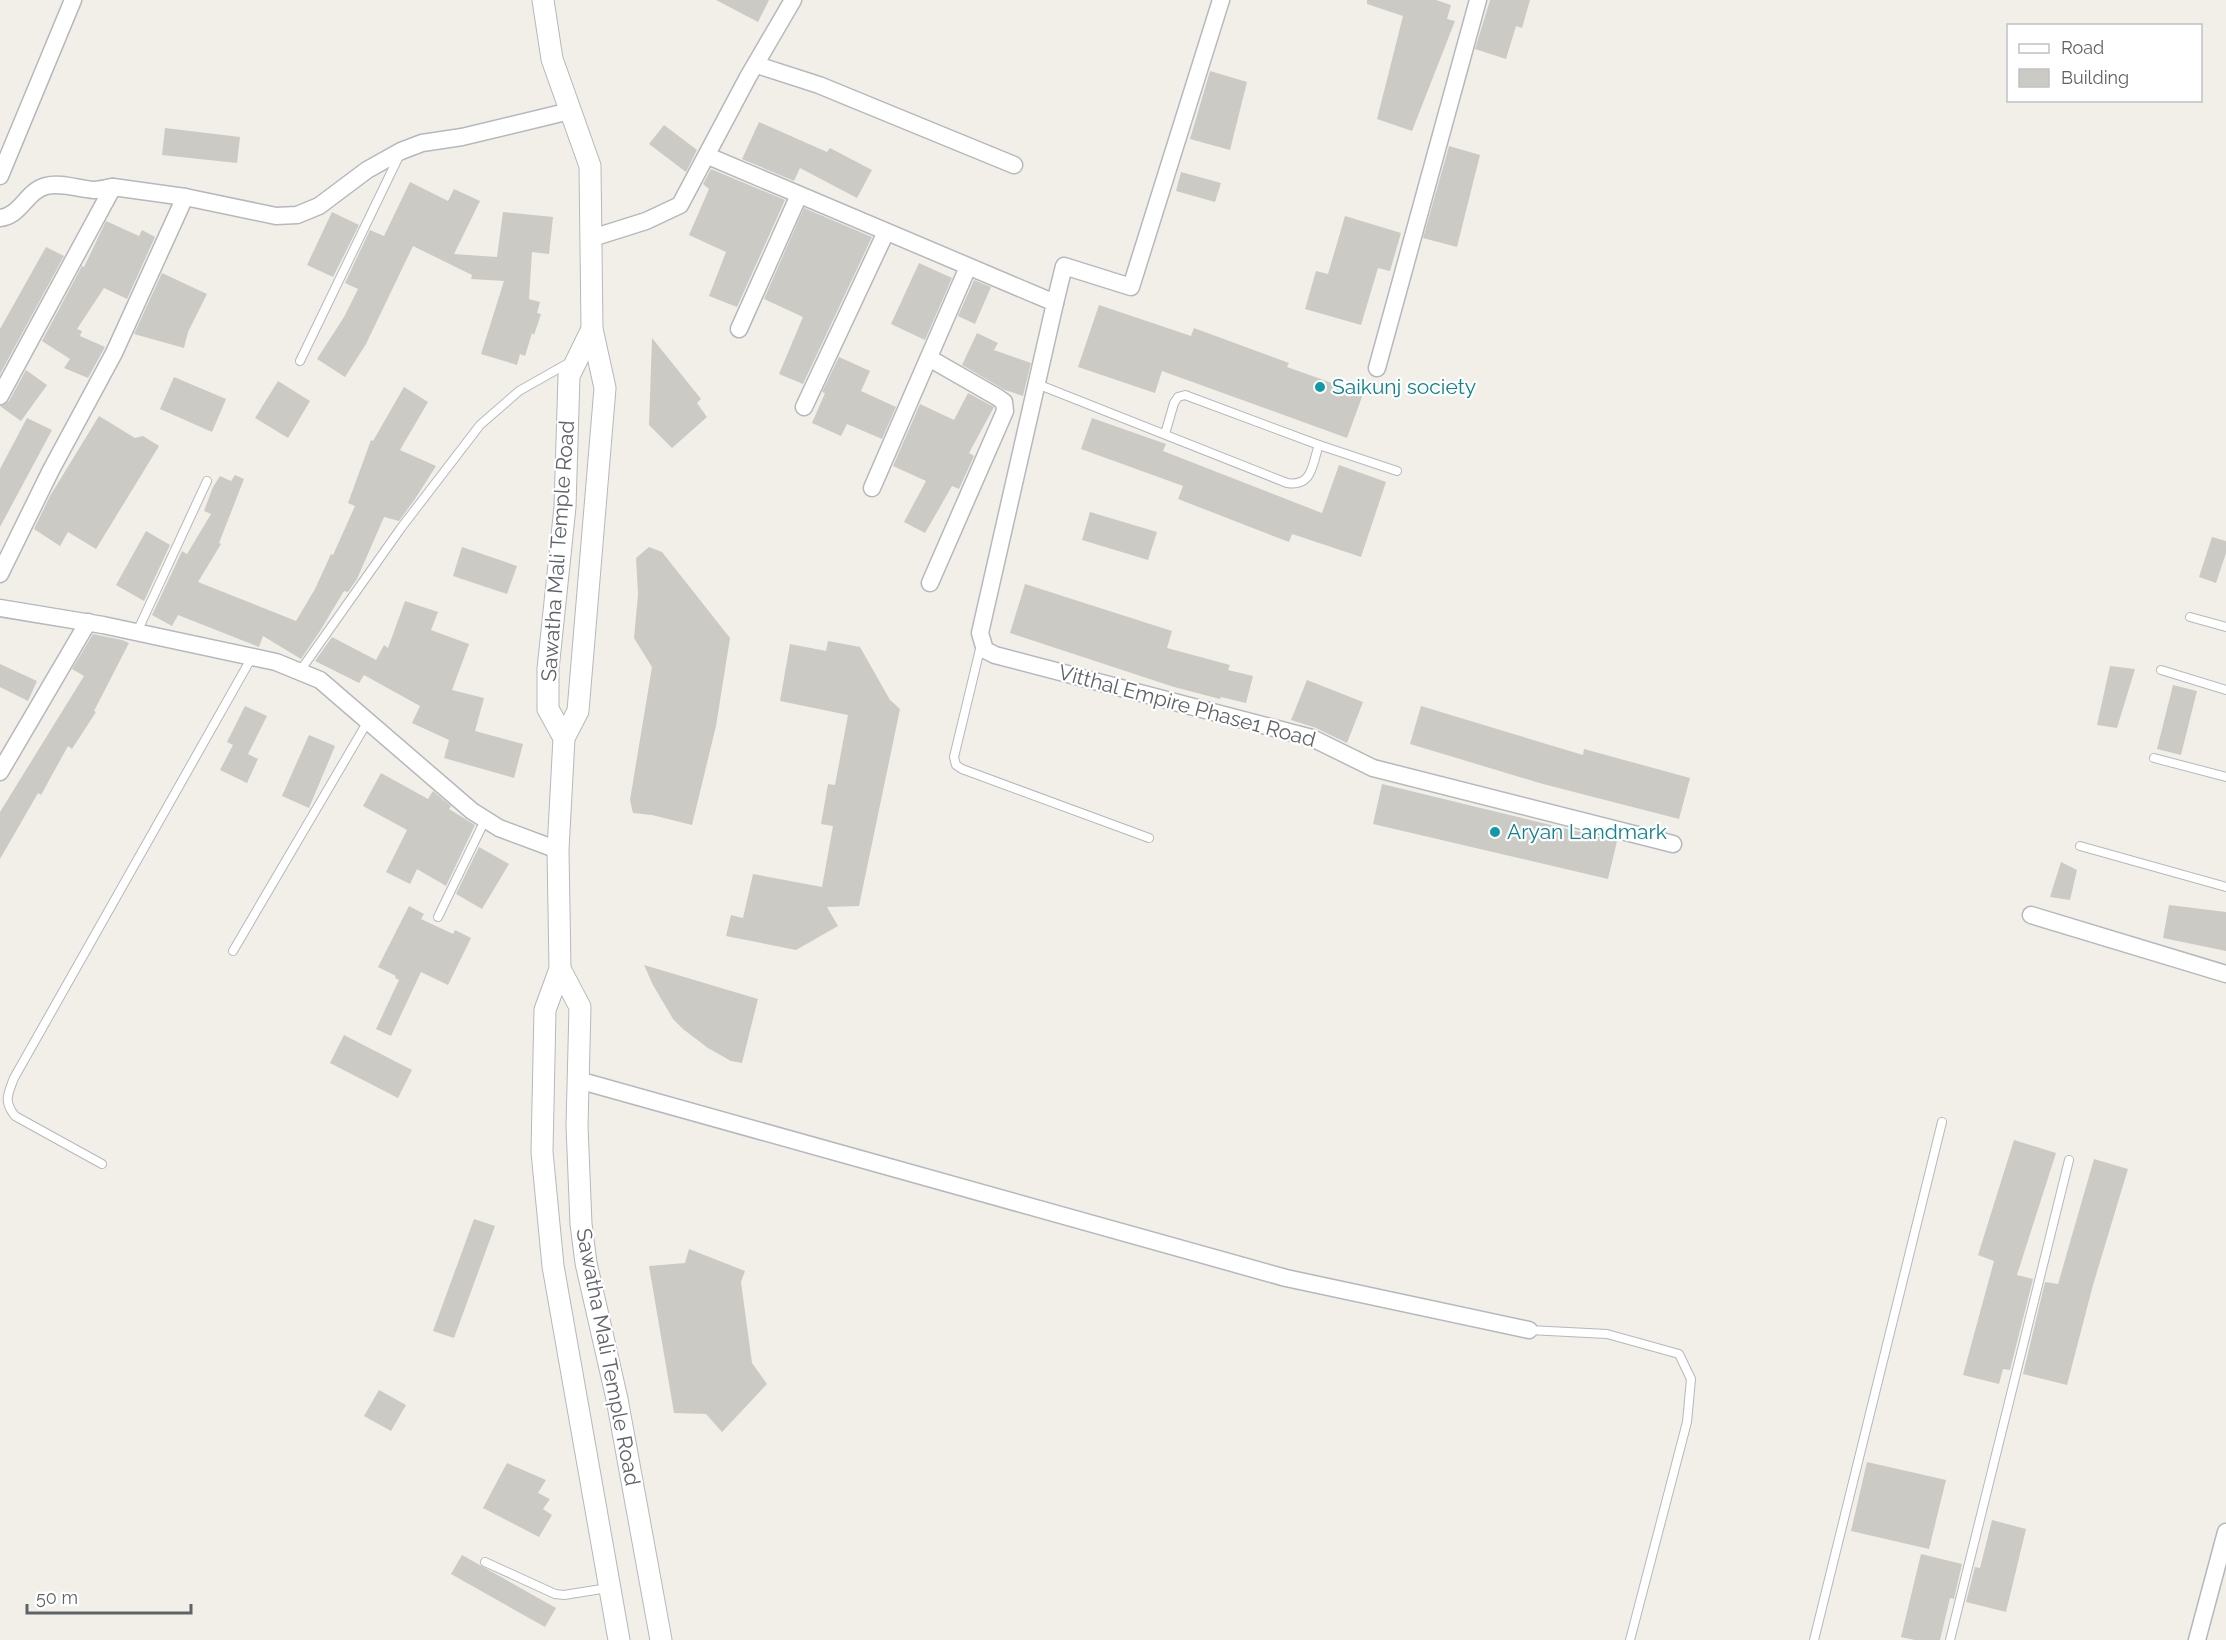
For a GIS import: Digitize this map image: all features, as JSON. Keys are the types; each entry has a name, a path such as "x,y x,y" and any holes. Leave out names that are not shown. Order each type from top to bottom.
{"street":[{"path":"0,176 73,0"},
{"name":"Sawatha Mali Temple Road","path":"543,0 552,58 590,166 592,329 605,388 578,711 564,738 558,850 560,969 545,1010 542,1152 553,1266 619,1640"},
{"path":"592,238 646,221 680,205 793,0"},
{"path":"981,644 980,633 1064,266 1131,287 1221,0"},
{"path":"1377,368 1478,0"},
{"path":"757,64 819,85 1014,165"},
{"path":"0,218 12,216 34,192 44,186 54,185 95,190 113,187 185,197 276,216 297,214 319,206 367,170 401,151 423,143 462,137 570,111"},
{"path":"708,156 1055,303"},
{"path":"0,396 113,187"},
{"path":"739,329 799,195"},
{"path":"0,574 51,470 114,353 185,197"},
{"path":"804,407 886,232"},
{"path":"872,488 968,267"},
{"name":"Sawatha Mali Temple Road","path":"564,738 548,709 548,669 565,507 569,376 592,329"},
{"path":"929,358 997,396 1004,402 1005,411 930,583"},
{"path":"0,608 137,632 276,662 300,671 320,680 471,812 499,828 558,850"},
{"path":"0,772 88,622"},
{"name":"Vitthal Empire Phase1 Road","path":"981,644 985,650 995,655 1312,738 1373,768 1673,844"},
{"path":"2031,915 2226,974"},
{"name":"Sawatha Mali Temple Road","path":"560,969 580,1007 577,1126 581,1224 586,1263 617,1400 661,1640"},
{"path":"578,1080 1286,1278 1529,1330"},
{"path":"2197,1640 2225,1540"}],"lane":[{"path":"300,361 401,151"},
{"path":"300,671 387,547 480,425 519,391 578,357"},
{"path":"1037,384 1287,483 1296,484 1307,479 1319,445"},
{"path":"1165,434 1174,403 1178,397 1185,395 1319,445 1397,471"},
{"path":"137,632 207,481"},
{"path":"2190,616 2226,627"},
{"path":"981,644 954,757 956,765 1149,838"},
{"path":"102,1164 15,1116 7,1107 8,1094 14,1078 252,657"},
{"path":"2161,670 2226,690"},
{"path":"234,951 368,721"},
{"path":"2154,758 2226,777"},
{"path":"438,917 485,820"},
{"path":"2080,846 2226,887"},
{"path":"1814,1640 1942,1122"},
{"path":"1950,1640 2069,1160"},
{"path":"1529,1330 1607,1334 1679,1354 1691,1379 1687,1422 1630,1640"},
{"path":"485,1562 555,1594 564,1595 610,1588"}],"building":[{"path":"716,0 769,0 758,22"},
{"path":"1367,0 1436,0 1451,5 1447,19 1455,21 1412,131 1377,119 1403,16 1367,4"},
{"path":"1490,0 1530,0 1522,28 1516,26 1506,59 1475,49"},
{"path":"1210,71 1247,82 1230,150 1190,139"},
{"path":"759,122 827,152 830,148 872,170 857,198 800,168 794,181 742,159"},
{"path":"664,125 697,150 686,172 649,144"},
{"path":"165,128 240,137 237,163 162,155"},
{"path":"1449,146 1480,155 1457,247 1423,238"},
{"path":"711,169 785,200 737,307 709,296 726,252 689,235 709,189 703,184"},
{"path":"1181,172 1221,183 1215,202 1176,191"},
{"path":"410,182 448,201 454,189 480,201 454,254 497,257 503,212 553,217 549,254 532,252 529,299 540,302 537,313 541,314 525,356 520,354 517,365 481,354 504,281 471,279 472,275 413,246 366,344 345,377 317,359 344,317 358,289 345,283 370,230 384,236"},
{"path":"804,208 872,237 803,384 779,374 803,317 764,299"},
{"path":"332,212 359,225 333,277 307,265"},
{"path":"1345,216 1401,233 1390,271 1378,268 1361,325 1305,309 1316,271 1328,274"},
{"path":"106,221 139,236 142,230 155,237 127,299 104,288 77,329 82,331 80,336 105,347 88,378 64,368 70,359 42,341 82,266 84,267"},
{"path":"46,247 64,256 0,374 0,329"},
{"path":"919,263 952,278 925,340 891,324"},
{"path":"162,273 207,294 188,332 184,348 134,334"},
{"path":"974,280 991,287 975,324 958,316"},
{"path":"1099,305 1191,336 1194,328 1289,363 1287,367 1363,394 1347,438 1162,371 1155,393 1078,367"},
{"path":"977,333 998,343 994,350 1031,363 1023,396 1005,390 962,365"},
{"path":"652,338 701,399 697,403 707,417 672,448 649,425"},
{"path":"839,357 870,371 861,391 896,407 882,439 847,424 841,436 812,423 825,393 822,392"},
{"path":"26,370 47,385 21,421 0,406 9,401"},
{"path":"174,377 226,399 212,432 160,409"},
{"path":"278,381 310,401 288,438 255,418"},
{"path":"404,387 428,402 400,450 436,466 399,521 384,517 357,579 348,592 344,591 301,659 263,636 259,647 178,615 172,626 152,615 182,551 187,554 211,514 204,511 213,487 220,476 231,481 235,475 244,479 219,543 221,544 198,582 296,621 315,589 331,554 333,555 355,506 348,503 371,440 373,441"},
{"path":"968,393 994,407 969,453 974,456 959,489 952,486 925,533 904,522 926,481 893,466 920,404 954,420"},
{"path":"99,416 135,438 143,436 159,446 96,549 68,532 60,546 34,529 50,496"},
{"path":"27,418 52,430 0,527 0,469"},
{"path":"1092,418 1166,444 1163,451 1322,513 1339,465 1386,482 1361,557 1292,534 1289,542 1178,499 1183,486 1081,449"},
{"path":"1090,512 1157,532 1148,560 1082,540"},
{"path":"146,531 170,545 144,601 116,585"},
{"path":"2212,537 2226,541 2226,553 2216,583 2199,577"},
{"path":"462,547 517,566 507,594 453,576"},
{"path":"649,547 662,552 730,638 716,726 692,825 652,815 633,813 630,800 652,667 634,638 638,594 636,558"},
{"path":"1025,584 1172,631 1167,648 1230,665 1228,670 1253,676 1246,703 1174,687 1010,633"},
{"path":"405,601 438,612 431,630 469,644 452,690 484,698 475,731 523,744 514,778 444,758 449,740 412,723 420,706 364,675 359,683 315,661 332,637 376,660 384,645 388,648"},
{"path":"93,634 129,643 94,711 96,712 72,749 68,746 41,795 38,793 0,859 0,812 84,676 72,669"},
{"path":"828,641 860,647 890,700 900,709 859,906 827,907 838,926 796,950 726,936 731,915 743,918 753,874 822,887 833,826 821,824 828,784 835,785 848,715 780,701 790,644 826,651"},
{"path":"0,664 37,681 28,701 0,687"},
{"path":"2110,666 2135,669 2117,728 2097,725"},
{"path":"1307,680 1363,702 1347,743 1316,728 1291,720"},
{"path":"2173,685 2197,691 2181,755 2157,749"},
{"path":"245,706 267,716 248,754 258,759 247,783 220,770 233,745 227,742"},
{"path":"1421,706 1583,755 1584,749 1690,778 1679,819 1543,784 1410,744"},
{"path":"309,735 335,746 309,808 282,796"},
{"path":"381,773 428,799 433,791 451,806 449,809 475,825 446,886 417,869 410,884 386,872 407,830 363,806"},
{"name":"Aryan Landmark","path":"1382,784 1617,841 1608,879 1373,824"},
{"path":"479,847 509,864 482,909 456,894"},
{"path":"2061,862 2077,870 2070,900 2050,897"},
{"path":"2169,905 2226,912 2226,951 2163,938"},
{"path":"409,906 424,914 421,919 453,934 455,930 471,938 448,985 421,972 391,1036 376,1029 399,980 395,978 396,976 378,967"},
{"path":"644,965 758,999 742,1063 731,1061 708,1048 673,1019"},
{"path":"344,1035 412,1070 398,1098 330,1063"},
{"path":"2014,1140 2056,1153 2017,1275 2033,1279 2010,1370 2003,1369 1999,1384 1963,1375 1994,1261 1978,1255"},
{"path":"2094,1159 2128,1169 2093,1285 2067,1385 2023,1374 2045,1282 2058,1284"},
{"path":"474,1219 495,1226 454,1338 433,1331"},
{"path":"689,1249 745,1271 741,1282 752,1363 767,1384 722,1432 706,1414 674,1413 649,1266 685,1263"},
{"path":"379,1390 406,1405 391,1431 364,1416"},
{"path":"1867,1462 1946,1480 1929,1549 1851,1531"},
{"path":"507,1463 546,1480 538,1493 550,1499 543,1509 552,1515 539,1537 483,1508"},
{"path":"1992,1520 2026,1529 2006,1612 1966,1602 1975,1567 1980,1568"},
{"path":"1921,1554 1962,1564 1954,1599 1950,1598 1940,1640 1915,1640 1901,1637"},
{"path":"462,1555 556,1608 545,1627 451,1574"}],"place":[{"name":"Saikunj society","path":"1320,387"},
{"name":"Aryan Landmark","path":"1495,832"}]}
